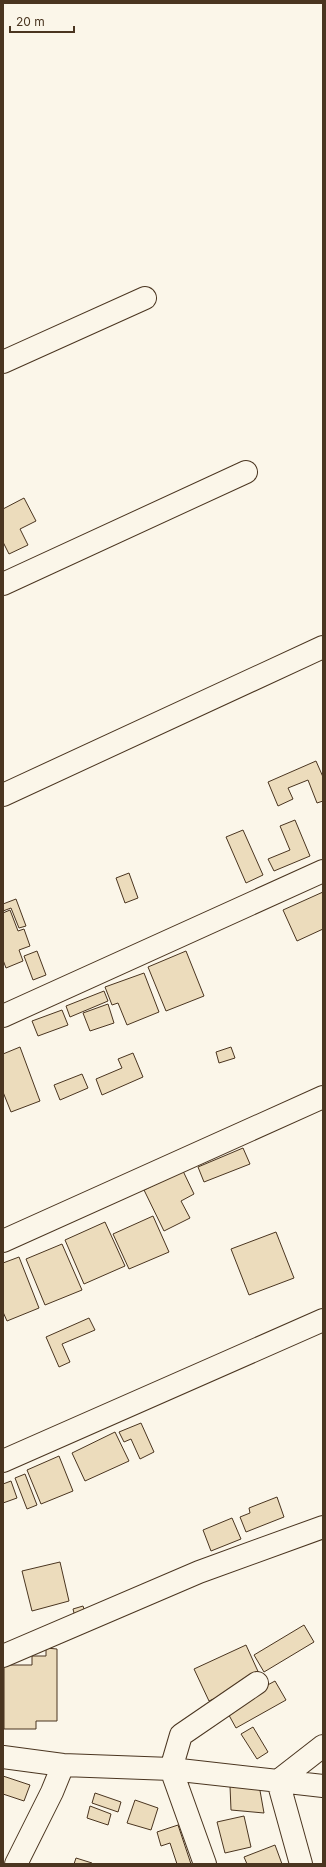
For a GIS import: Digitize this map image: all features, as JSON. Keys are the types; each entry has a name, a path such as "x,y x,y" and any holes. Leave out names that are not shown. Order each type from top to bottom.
{"street":[{"path":"3,362 144,298"},
{"path":"3,584 246,472"},
{"path":"3,795 323,647"},
{"path":"3,1016 323,871"},
{"path":"3,1241 323,1097"},
{"path":"3,1461 323,1320"},
{"path":"3,1656 199,1572 323,1527"},
{"path":"205,1864 171,1769 181,1735 257,1683"},
{"path":"278,1781 323,1746"},
{"path":"3,1757 63,1765 171,1769 323,1786"},
{"path":"16,1864 52,1792 63,1765"},
{"path":"278,1781 301,1864"}],"building":[{"path":"24,498 36,521 20,529 28,545 9,554 3,542 3,509"},
{"path":"316,761 323,777 323,801 317,803 308,780 288,788 293,799 278,806 268,782"},
{"path":"295,820 310,856 274,871 268,859 290,850 280,826"},
{"path":"243,830 263,875 246,883 226,837"},
{"path":"129,873 138,898 125,903 116,878"},
{"path":"323,892 323,929 297,941 283,910"},
{"path":"16,899 26,926 19,928 11,908 3,911 3,904"},
{"path":"10,910 18,931 24,929 30,946 19,950 23,961 6,968 3,960 3,913"},
{"path":"37,951 46,975 33,980 24,956"},
{"path":"186,951 204,996 166,1011 148,967"},
{"path":"144,973 159,1012 127,1025 118,1003 112,1005 105,987"},
{"path":"104,991 108,1001 70,1017 66,1006"},
{"path":"108,1004 114,1023 90,1031 83,1013"},
{"path":"62,1010 68,1025 38,1036 32,1021"},
{"path":"20,1047 40,1101 11,1112 3,1092 3,1054"},
{"path":"231,1047 235,1058 219,1063 216,1052"},
{"path":"133,1053 143,1077 102,1095 96,1079 122,1068 118,1059"},
{"path":"82,1074 88,1088 60,1100 54,1085"},
{"path":"243,1148 250,1164 204,1182 198,1167"},
{"path":"183,1171 194,1194 181,1201 190,1218 164,1231 144,1190"},
{"path":"153,1216 169,1252 129,1269 113,1234"},
{"path":"105,1222 125,1266 84,1284 65,1240"},
{"path":"276,1232 294,1278 249,1295 231,1249"},
{"path":"62,1244 82,1290 45,1305 26,1259"},
{"path":"19,1257 39,1308 7,1321 3,1312 3,1263"},
{"path":"89,1318 95,1330 62,1344 70,1362 59,1367 46,1337"},
{"path":"141,1423 154,1452 140,1459 131,1439 124,1442 119,1432"},
{"path":"115,1432 129,1461 85,1481 72,1453"},
{"path":"59,1456 73,1491 41,1504 27,1470"},
{"path":"25,1474 37,1505 27,1509 15,1478"},
{"path":"11,1481 17,1498 3,1503 3,1484"},
{"path":"277,1497 284,1517 246,1532 240,1517 250,1513 249,1508"},
{"path":"232,1518 241,1539 211,1551 203,1530"},
{"path":"60,1562 69,1601 32,1611 22,1571"},
{"path":"83,1606 87,1618 76,1621 73,1609"},
{"path":"304,1625 314,1642 264,1672 254,1655"},
{"path":"246,1645 261,1678 209,1701 194,1669"},
{"path":"46,1648 57,1649 57,1721 36,1721 36,1729 4,1729 4,1665 32,1665 32,1656 46,1656"},
{"path":"275,1681 286,1700 236,1728 225,1708"},
{"path":"253,1727 268,1752 257,1759 241,1734"},
{"path":"3,1776 30,1785 24,1801 3,1794"},
{"path":"259,1785 264,1813 231,1810 230,1786"},
{"path":"95,1793 121,1802 118,1812 92,1803"},
{"path":"135,1800 158,1808 151,1830 127,1823"},
{"path":"90,1806 111,1814 108,1825 87,1818"},
{"path":"244,1816 251,1847 225,1853 217,1822"},
{"path":"178,1825 191,1864 177,1864 170,1843 161,1846 157,1832"},
{"path":"275,1845 282,1864 247,1864 244,1857"},
{"path":"76,1858 92,1863 74,1864"}]}
